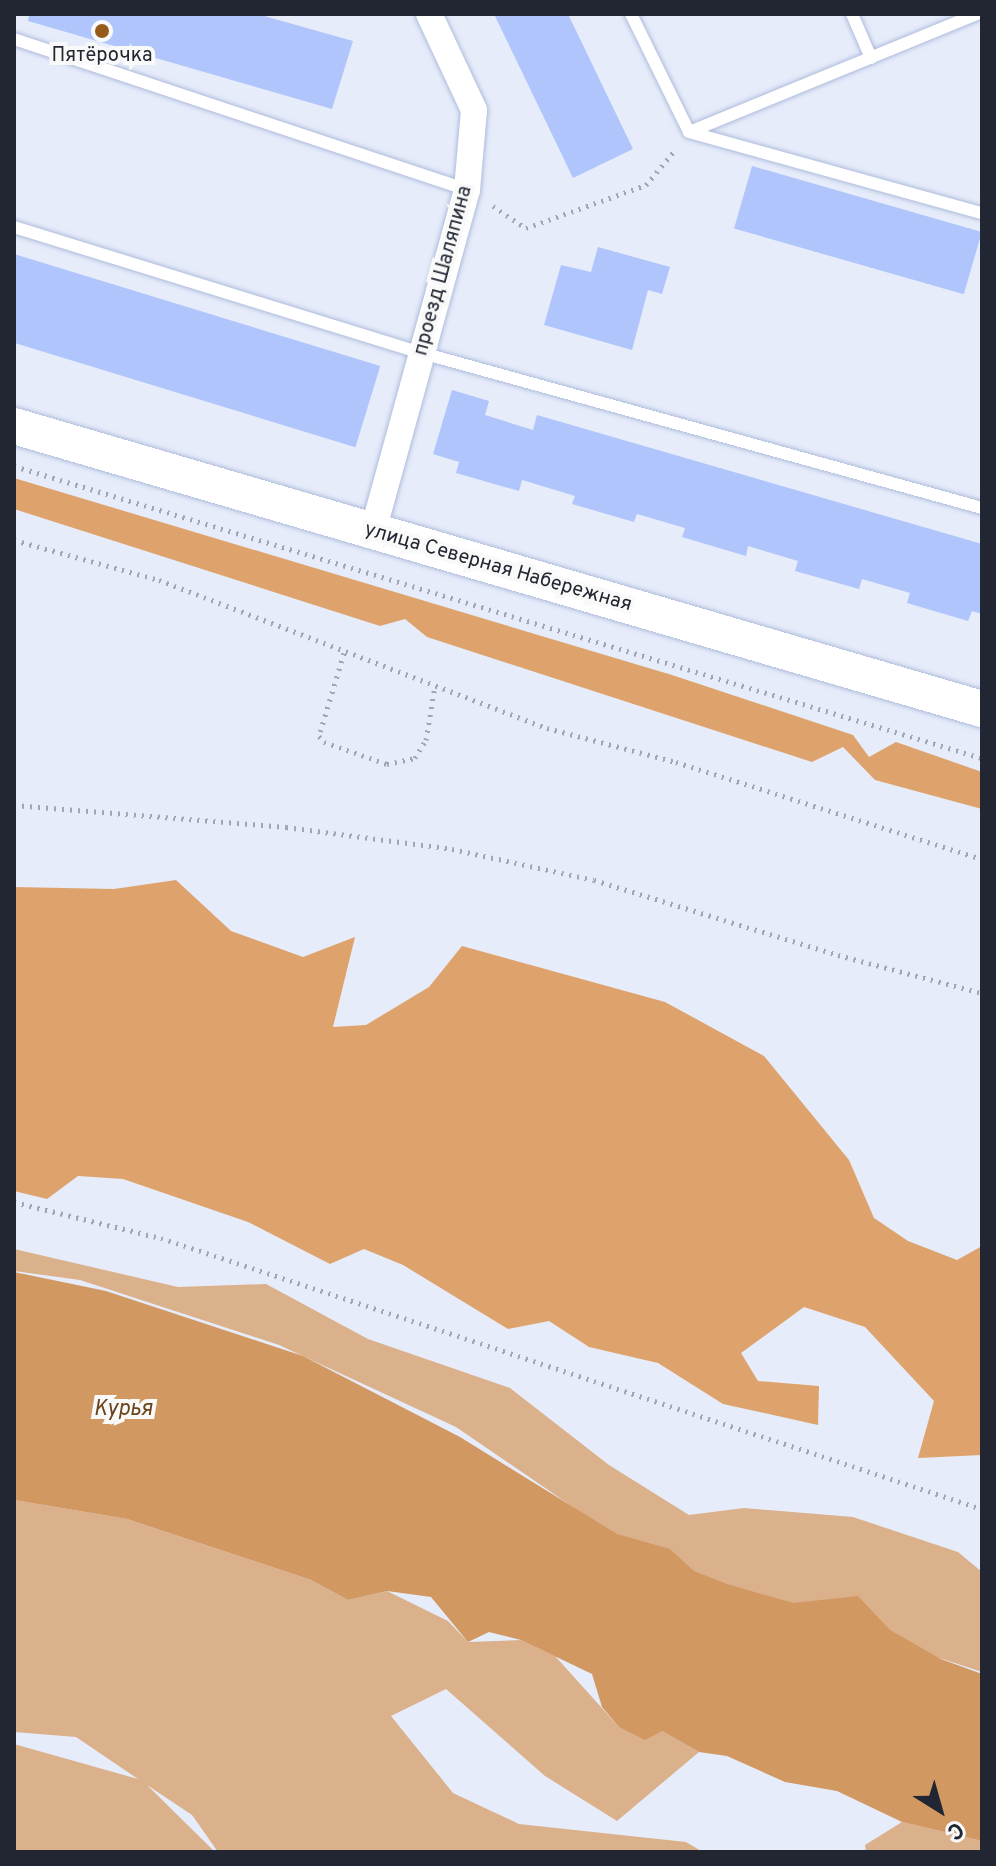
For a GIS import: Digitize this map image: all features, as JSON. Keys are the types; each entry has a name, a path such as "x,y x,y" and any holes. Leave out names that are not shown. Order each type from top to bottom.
{"street":[{"name":"проезд Шаляпина","path":"373,531 467,190 474,110 429,14"},
{"name":"улица Северная Набережная","path":"14,426 982,709"}],"lane":[{"path":"631,14 689,132 982,213"},
{"path":"852,14 871,58"},
{"path":"689,132 977,14"},
{"path":"14,39 467,190"},
{"path":"14,227 422,353 982,508"}],"path":[{"path":"467,190 526,228 646,185 689,132"},
{"path":"14,466 982,758"},
{"path":"14,540 159,580 547,728 676,762 982,859"},
{"path":"344,653 319,736 324,742 387,764 415,758 426,740 435,686"},
{"path":"14,805 286,827 452,849 594,880 838,955 982,993"},
{"path":"14,1202 161,1238 982,1509"}],"shaded area":[{"path":"14,478 672,675 853,735 869,757 896,742 982,772 982,809 875,780 843,747 812,762 427,637 405,619 380,626 14,509"},
{"path":"176,880 231,931 303,957 355,937 333,1027 366,1025 429,987 462,946 665,1002 764,1056 849,1160 874,1218 908,1241 957,1260 982,1246 982,1455 918,1458 934,1401 865,1327 804,1307 741,1353 758,1381 819,1386 818,1425 723,1404 658,1363 589,1347 549,1321 508,1329 403,1265 364,1249 330,1264 248,1222 123,1179 78,1176 47,1199 14,1191 14,887 114,889"},
{"path":"14,1249 178,1287 266,1284 368,1339 510,1388 609,1465 689,1515 744,1508 853,1517 958,1552 982,1572 982,1672 659,1566 456,1427 279,1345 80,1280 14,1271"},
{"path":"14,1500 127,1519 311,1580 348,1600 387,1591 448,1621 468,1642 521,1640 555,1656 619,1727 662,1731 699,1752 617,1821 545,1776 446,1689 391,1716 453,1793 519,1824 686,1842 703,1852 218,1852 192,1815 147,1785 215,1852 14,1852 14,1744 138,1779 76,1737 14,1732"},
{"path":"902,1822 982,1841 982,1852 866,1852 865,1845"}],"water":[{"name":"Курья","path":"14,1272 106,1291 303,1356 460,1437 617,1534 670,1549 694,1571 727,1584 793,1603 858,1596 890,1630 941,1659 982,1674 982,1841 902,1822 837,1791 785,1782 727,1756 699,1752 662,1731 645,1740 619,1727 602,1707 592,1674 521,1640 489,1632 468,1642 431,1597 387,1591 348,1600 311,1580 127,1519 14,1500"}],"building":[{"path":"29,14 257,14 353,41 332,109 28,21"},
{"path":"494,14 568,14 633,149 573,178"},
{"path":"752,166 982,232 964,294 734,228"},
{"path":"598,247 670,267 662,294 648,290 632,350 544,325 561,265 591,272"},
{"path":"14,254 380,366 355,447 14,343"},
{"path":"452,390 489,401 485,415 533,430 537,415 982,544 982,614 972,611 968,621 907,603 910,593 862,579 859,589 795,571 798,561 748,546 746,556 682,537 685,528 637,514 634,522 572,504 575,496 522,480 519,491 456,473 459,462 433,454"}],"place":[{"name":"Пятёрочка","path":"102,31"}]}
